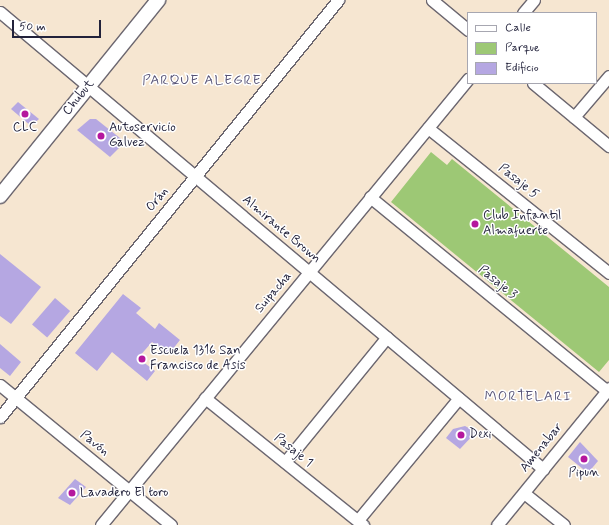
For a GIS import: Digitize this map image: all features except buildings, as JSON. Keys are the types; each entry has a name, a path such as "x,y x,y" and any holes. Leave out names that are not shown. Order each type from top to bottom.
{"street":[{"name":"Chubut","path":"0,196 158,0"},
{"name":"Orán","path":"0,417 338,0"},
{"path":"432,0 467,29"},
{"path":"524,12 534,0"},
{"name":"Almirante Brown","path":"0,12 543,469"},
{"path":"574,117 609,76"},
{"name":"Suipacha","path":"101,525 467,80"},
{"path":"534,84 609,146"},
{"name":"Pasaje 5","path":"428,128 609,273"},
{"name":"Pasaje 3","path":"370,197 608,390"},
{"path":"285,462 387,337"},
{"name":"Pavón","path":"0,385 171,525"},
{"name":"Amenabar","path":"497,525 608,390"},
{"name":"Pasaje 1","path":"205,398 361,523"},
{"path":"361,523 459,398"},
{"path":"524,493 564,525"}],"green space":[{"name":"Club Infantil Almafuerte","path":"431,152 447,165 452,159 609,287 609,360 599,372 391,202"}],"place":[{"name":"CLC","path":"25,114"},
{"name":"Autoservicio Galvez","path":"101,136"},
{"name":"Club Infantil Almafuerte","path":"475,224"},
{"name":"Escuela 1316 San Francisco de Asis","path":"142,359"},
{"name":"Dexi","path":"461,435"},
{"name":"Pipun","path":"584,459"},
{"name":"Lavadero El toro","path":"72,493"}],"district":[{"name":"PARQUE ALEGRE","path":"202,80"},
{"name":"MORTELARI","path":"528,396"}]}
